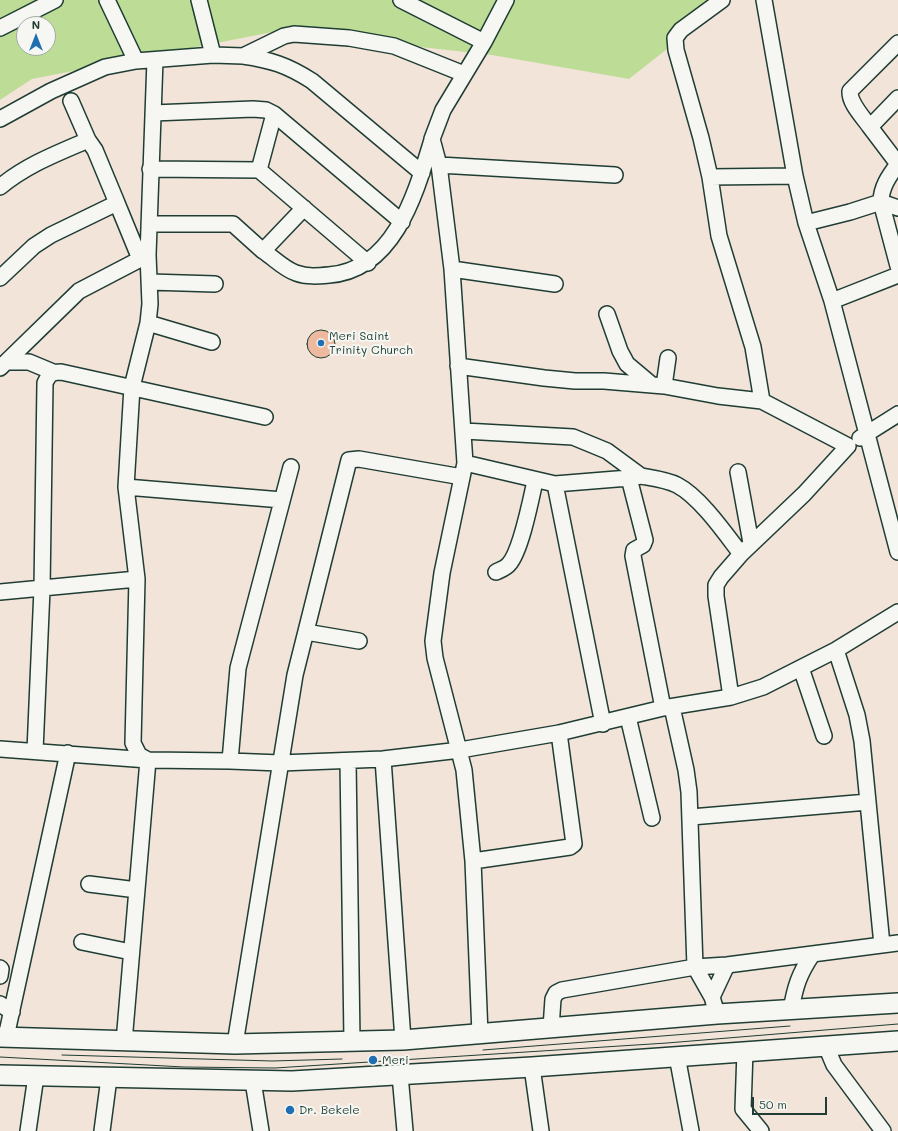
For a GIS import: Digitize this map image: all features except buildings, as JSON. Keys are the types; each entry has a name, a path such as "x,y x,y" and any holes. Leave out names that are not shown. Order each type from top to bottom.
{"main road":[{"path":"3,1037 124,1042 235,1044 352,1042 403,1040 551,1028 714,1006 791,1010 898,1003"},
{"path":"0,1075 253,1081 400,1075 532,1067 898,1041"}],"street":[{"path":"0,28 56,0"},
{"path":"107,0 136,61"},
{"path":"199,0 213,55"},
{"path":"401,0 484,42"},
{"path":"149,224 233,224 263,251 291,271 305,275 316,276 342,273 368,263 402,222 422,174 432,139 443,110 484,42 506,0"},
{"path":"722,0 681,30 675,38 676,50 702,138 710,177 719,236 753,347 762,401"},
{"path":"764,0 795,176 806,222 832,301 898,552"},
{"path":"243,56 284,36 294,34 349,38 394,46 464,74"},
{"path":"898,43 850,91 849,96 898,164 884,186 881,202 898,266"},
{"path":"0,119 51,91 106,67 136,61 213,55 243,56 269,60 287,67 312,81 422,174"},
{"path":"144,257 149,224 155,60"},
{"path":"870,127 898,98"},
{"path":"71,101 88,140 95,150 117,203 144,257 150,282 148,323 132,387 126,487 137,579 133,743 140,755 148,760"},
{"path":"153,113 253,109 266,110 274,114 402,222"},
{"path":"259,170 274,114"},
{"path":"432,139 439,165 452,269 464,431 463,470 442,573 433,641 435,658 464,770 473,861 480,1034"},
{"path":"0,187 15,175 38,162 88,140"},
{"path":"439,165 615,175"},
{"path":"150,169 259,170 368,263"},
{"path":"710,177 795,176"},
{"path":"806,222 843,214 881,202 898,208"},
{"path":"0,278 34,246 51,235 117,203"},
{"path":"263,251 304,208"},
{"path":"3,365 79,291 144,257"},
{"path":"452,269 556,284"},
{"path":"832,301 876,285 898,275"},
{"path":"150,282 215,284"},
{"path":"607,314 620,351 627,364 658,386"},
{"path":"148,323 212,342"},
{"path":"658,386 668,358"},
{"path":"3,365 29,362 53,372 61,372 132,387 265,417"},
{"path":"458,366 544,378 575,381 604,380 658,386 718,396 762,401 848,446"},
{"path":"35,752 42,589 45,382 53,372"},
{"path":"731,697 716,596 716,585 746,548 804,494 848,446 866,433 898,414"},
{"path":"464,431 573,437 607,451 635,477 645,540 643,545 633,552 668,708 686,770 691,817 696,967 714,1006"},
{"path":"235,1044 295,675 349,460 367,460 463,470 555,484 635,477 675,484 684,489 746,548"},
{"path":"230,761 237,672 291,468"},
{"path":"738,472 746,548"},
{"path":"496,572 508,566 513,558 528,514 535,481"},
{"path":"555,484 603,724"},
{"path":"126,487 282,500"},
{"path":"0,592 137,579"},
{"path":"0,749 148,760 280,763 383,759 460,750 603,724 668,708 731,697 763,687 836,650 898,612"},
{"path":"306,632 359,640"},
{"path":"836,650 857,715 861,734 882,945"},
{"path":"801,668 824,736"},
{"path":"628,717 652,818"},
{"path":"473,861 570,847 574,844 559,733"},
{"path":"3,1037 6,1008 68,753"},
{"path":"383,759 403,1040"},
{"path":"124,1042 148,760"},
{"path":"348,761 352,1042"},
{"path":"691,817 868,802"},
{"path":"89,884 137,890"},
{"path":"82,942 132,952"},
{"path":"551,1028 553,999 556,993 696,967 727,965 898,943"},
{"path":"791,1010 795,986 812,954"},
{"path":"714,1006 727,965"},
{"path":"0,968 0,976"},
{"path":"826,1046 834,1065 883,1131"},
{"path":"745,1051 743,1109 761,1131"},
{"path":"677,1056 691,1131"},
{"path":"532,1067 541,1131"},
{"path":"400,1075 405,1131"},
{"path":"28,1131 36,1076"},
{"path":"102,1131 109,1078"},
{"path":"253,1081 261,1131"}],"green space":[{"path":"0,0 729,0 629,79 492,55 278,31 32,79 0,100"}],"tram line":[{"path":"0,1057 184,1067 275,1068 667,1043 898,1024"},
{"path":"483,1050 790,1026"},
{"path":"62,1055 272,1061 342,1059"}],"place":[{"name":"Meri Saint Trinity Church","path":"321,343"},
{"name":"Meri","path":"373,1060"},
{"name":"Dr. Bekele","path":"290,1110"}]}
